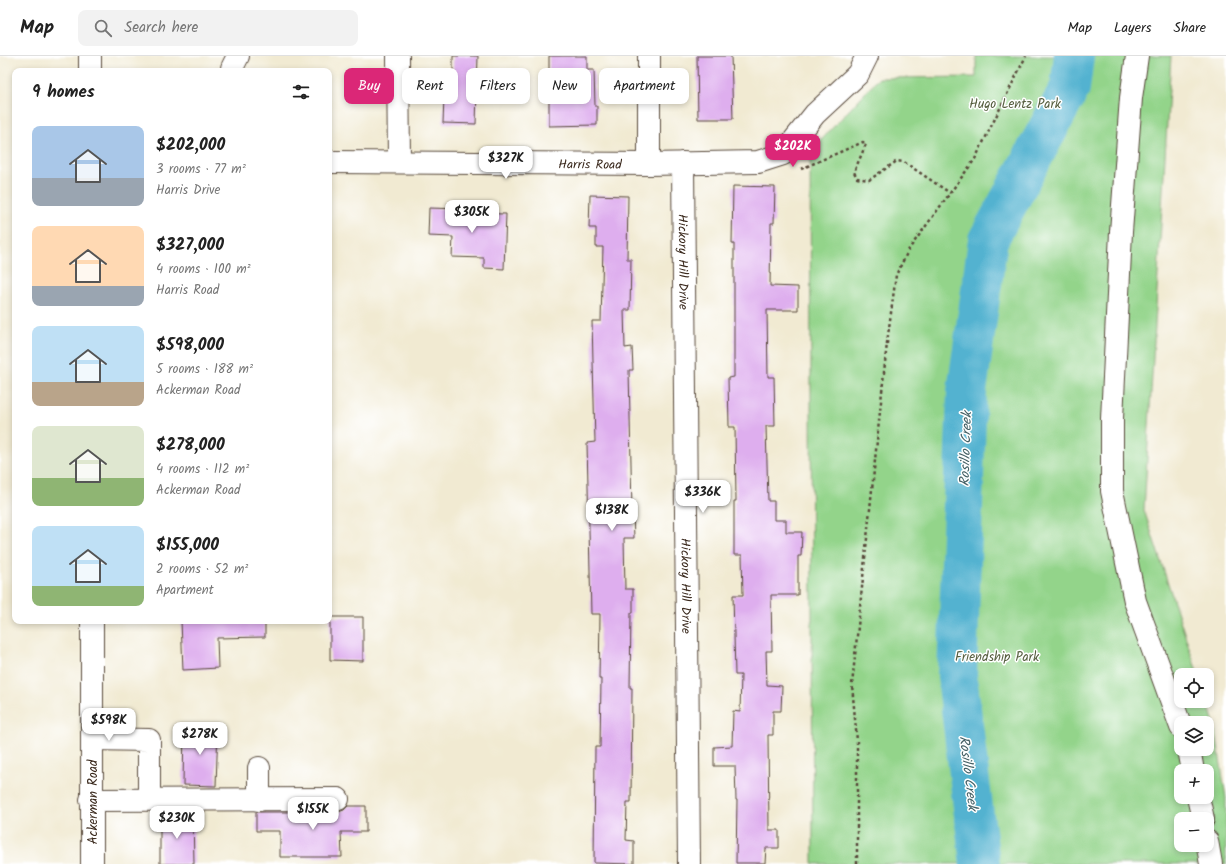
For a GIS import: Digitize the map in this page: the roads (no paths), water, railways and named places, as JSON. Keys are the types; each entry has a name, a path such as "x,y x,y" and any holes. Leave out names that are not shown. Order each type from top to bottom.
{"street":[{"path":"90,56 90,68"},
{"path":"232,68 238,56"},
{"path":"398,56 400,162"},
{"path":"649,56 649,164"},
{"path":"1137,56 1131,98 1121,232 1112,419 1112,491 1135,601 1177,716"},
{"name":"Harris Road","path":"332,162 649,164 758,162 783,154 815,114 863,65"},
{"name":"Hickory Hill Drive","path":"683,163 689,864"},
{"name":"Ackerman Road","path":"92,624 92,864"},
{"path":"92,740 149,740 149,799"},
{"path":"259,768 259,800"},
{"path":"91,800 338,799"},
{"path":"1209,852 1211,864"}],"waterway":[{"name":"Rosillo Creek","path":"980,864 957,676 967,391 988,240 1070,88 1074,56"}],"park label":[{"name":"Hugo Lentz Park","path":"1015,103"},
{"name":"Friendship Park","path":"997,656"}]}
